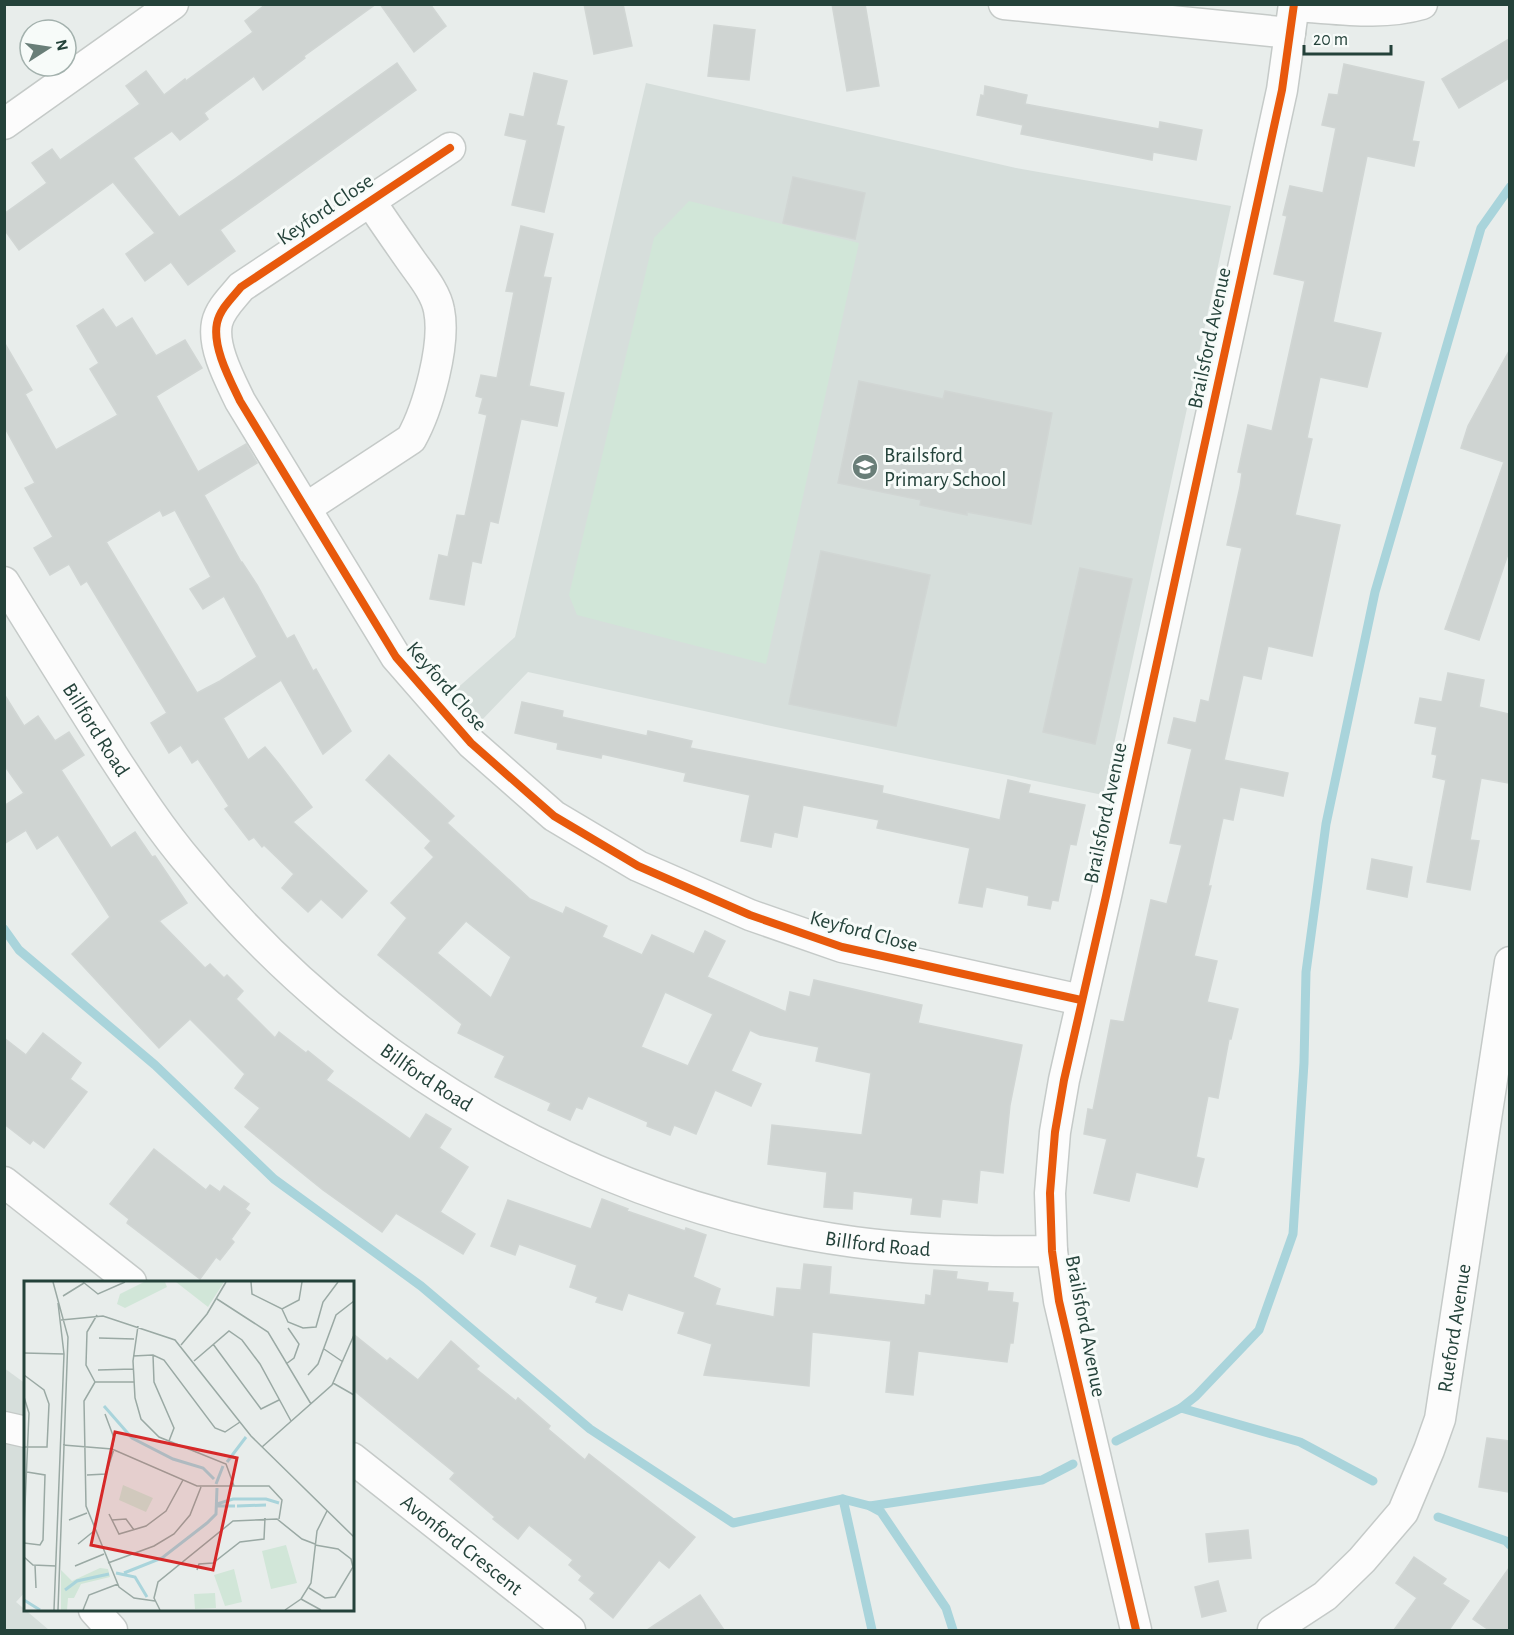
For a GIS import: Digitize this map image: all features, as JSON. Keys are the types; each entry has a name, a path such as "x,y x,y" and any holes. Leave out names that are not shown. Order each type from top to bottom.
{"street":[{"path":"4,124 173,4"},
{"path":"1004,4 1292,15 1410,8 1422,4"},
{"name":"Brailsford Avenue","path":"1136,1630 1059,1300 1052,1251 1050,1193 1055,1132 1081,1000 1106,896 1282,90 1292,15"},
{"name":"Keyford Close","path":"450,148 241,287 224,307 217,324 218,344 225,369 240,401 396,657 471,743 554,816 638,866 771,922 842,947 1081,1000"},
{"name":"Keyford Close","path":"306,508 411,439 421,423 433,381 440,334 440,309 429,286 370,201"},
{"name":"Billford Road","path":"4,582 68,687 143,802 188,863 229,911 281,964 370,1040 422,1077 478,1112 557,1153 659,1195 723,1215 788,1231 853,1242 919,1249 986,1252 1052,1251"},
{"name":"Rueford Avenue","path":"1273,1630 1325,1596 1362,1560 1403,1512 1430,1450 1440,1419 1509,962"},
{"path":"4,1182 130,1281"},
{"path":"4,1426 24,1431"},
{"name":"Avonford Crescent","path":"354,1460 570,1630"},
{"path":"95,1611 112,1630"}],"shaded area":[{"name":"Brailsford Primary School","path":"646,83 1016,168 1231,206 1103,795 776,727 528,672 480,722 454,691 515,637"},
{"path":"4,1368 24,1383 24,1593 16,1602 49,1630 5,1630"}],"green space":[{"path":"689,201 859,243 766,664 577,615 569,595 654,238"}],"building":[{"path":"266,4 376,4 304,56 305,58 263,90 254,76 204,113 208,119 180,140 172,131 133,158 179,217 397,63 416,90 220,230 235,251 188,285 171,262 145,281 126,254 155,233 113,182 19,250 4,229 4,214 47,183 32,163 52,149 60,160 140,104 126,86 146,71 164,95 185,79 186,81 253,32 245,21"},
{"path":"380,4 430,4 446,26 414,52"},
{"path":"584,4 623,4 632,46 594,54"},
{"path":"832,4 865,4 879,86 847,91"},
{"path":"714,25 755,30 749,80 708,76"},
{"path":"1509,39 1509,78 1459,108 1442,79"},
{"path":"1344,64 1424,82 1412,141 1419,142 1414,166 1367,156 1333,322 1381,333 1367,387 1320,377 1307,438 1312,439 1295,515 1340,525 1312,656 1268,646 1261,679 1243,675 1224,760 1288,773 1283,796 1240,787 1233,820 1223,818 1208,886 1211,886 1194,956 1217,961 1207,1002 1238,1009 1231,1039 1229,1039 1218,1098 1208,1096 1196,1157 1204,1159 1197,1187 1136,1172 1129,1201 1094,1193 1107,1139 1084,1134 1088,1109 1093,1110 1111,1020 1124,1022 1151,900 1167,904 1182,845 1170,843 1192,749 1168,743 1174,718 1196,723 1201,700 1209,702 1242,548 1227,545 1240,487 1242,473 1238,472 1248,425 1272,431 1305,281 1274,274 1287,216 1283,215 1290,186 1323,193 1336,128 1322,125 1329,94 1338,95"},
{"path":"534,73 567,81 556,125 564,127 544,212 512,205 527,140 505,135 510,114 524,117"},
{"path":"985,86 1027,95 1025,104 1159,129 1160,122 1202,130 1196,160 1153,152 1152,160 1021,134 1023,125 977,115"},
{"path":"793,177 865,193 855,239 783,223"},
{"path":"521,226 553,234 543,277 551,278 529,386 564,393 557,426 521,419 498,523 490,521 481,563 472,561 464,605 430,599 439,555 448,557 457,515 465,516 487,415 479,413 483,398 476,396 481,375 497,378 514,292 506,291"},
{"path":"103,309 116,328 132,318 156,356 185,340 202,368 156,396 198,472 246,444 257,463 204,495 287,639 294,635 313,671 316,669 351,731 323,754 281,680 223,718 248,760 265,747 312,807 293,822 367,891 342,918 321,899 308,912 282,888 294,874 264,845 262,847 254,837 249,840 225,809 229,806 198,759 192,763 181,745 169,753 151,723 167,713 87,581 81,585 69,564 50,575 34,548 53,537 25,488 35,483 4,426 4,342 32,390 25,394 56,450 118,415 90,369 99,363 77,326","holes":["160,510 163,516 175,510 211,577 190,589 203,609 224,596 257,657 197,693 106,542"]},
{"path":"1509,351 1509,551 1479,640 1445,629 1504,462 1461,448 1468,426"},
{"path":"859,381 943,399 945,391 1052,413 1031,524 967,512 967,515 920,505 921,500 838,483"},
{"path":"821,551 930,575 896,726 789,704"},
{"path":"1080,568 1132,579 1095,744 1043,732"},
{"path":"1448,673 1484,680 1479,707 1509,714 1509,783 1481,778 1470,840 1479,841 1470,890 1427,882 1446,780 1433,777 1437,755 1432,754 1437,727 1415,723 1420,698 1442,702"},
{"path":"4,694 24,726 38,716 55,741 69,732 84,755 61,770 111,848 135,832 152,857 155,856 187,903 159,921 205,968 210,964 224,978 227,975 243,991 236,999 275,1038 279,1032 306,1053 308,1051 333,1071 326,1080 410,1139 426,1114 451,1129 439,1148 468,1167 440,1212 475,1234 463,1254 396,1213 382,1232 323,1190 245,1127 260,1108 235,1088 245,1074 190,1019 159,1048 72,954 110,917 58,835 37,849 26,830 4,844 4,806 24,793 4,765"},
{"path":"522,702 563,711 562,717 647,736 648,731 692,741 690,748 883,786 882,793 1000,820 1008,780 1030,785 1028,793 1085,805 1076,845 1070,844 1058,901 1052,900 1050,909 1028,905 1029,896 986,887 982,907 959,903 970,848 877,828 879,820 803,805 797,837 774,832 771,847 741,841 750,795 684,781 686,773 602,754 601,758 557,749 558,743 515,733"},
{"path":"389,755 454,816 447,823 530,899 563,914 566,907 607,926 602,937 642,955 652,935 694,954 705,931 725,941 707,977 786,1012 790,992 810,997 814,980 922,1005 918,1023 1022,1045 1010,1105 1003,1173 980,1170 977,1203 942,1199 940,1217 911,1214 913,1198 853,1191 852,1209 824,1207 827,1172 768,1164 772,1125 862,1135 871,1073 816,1061 819,1047 760,1035 750,1030 731,1071 761,1084 751,1106 715,1090 696,1134 674,1125 670,1135 647,1126 648,1122 588,1096 582,1109 576,1107 570,1120 548,1110 551,1103 495,1077 505,1056 458,1033 462,1024 378,955 407,918 391,903 434,857 425,848 431,841 366,780","holes":["466,921 511,957 491,998 437,953","665,992 713,1014 688,1066 641,1047"]},
{"path":"1372,859 1412,867 1407,897 1367,889"},
{"path":"43,1033 81,1063 70,1079 87,1092 44,1148 33,1140 30,1144 4,1124 4,1038 26,1055"},
{"path":"154,1149 206,1190 210,1185 220,1192 224,1186 249,1204 245,1209 250,1213 231,1239 234,1242 220,1260 216,1257 200,1279 127,1223 129,1219 110,1204"},
{"path":"602,1199 628,1209 627,1211 685,1231 686,1228 706,1235 693,1277 720,1289 715,1305 774,1317 777,1288 801,1290 804,1264 831,1267 829,1294 925,1305 926,1295 931,1296 934,1270 957,1272 956,1279 988,1283 987,1291 1013,1293 1012,1302 1018,1303 1013,1343 1010,1343 1007,1362 918,1351 913,1395 886,1392 891,1341 812,1332 809,1386 704,1375 712,1344 678,1333 685,1312 628,1293 622,1310 596,1302 598,1297 570,1287 577,1265 519,1244 515,1255 491,1246 508,1200 591,1229"},
{"path":"354,1335 387,1361 390,1358 418,1380 451,1341 479,1366 476,1369 516,1401 518,1398 550,1426 548,1429 585,1460 589,1454 695,1537 669,1568 659,1560 613,1618 590,1599 595,1593 579,1580 582,1576 569,1565 573,1560 529,1525 518,1539 450,1479 455,1473 354,1391"},
{"path":"1487,1438 1509,1441 1509,1492 1479,1487"},
{"path":"1248,1530 1251,1558 1209,1562 1206,1534"},
{"path":"1414,1557 1446,1579 1442,1584 1469,1601 1449,1630 1394,1630 1417,1598 1396,1583"},
{"path":"1509,1568 1509,1630 1489,1630 1473,1619"},
{"path":"1218,1581 1226,1611 1202,1617 1195,1587"},
{"path":"700,1595 724,1630 647,1630"}],"waterway":[{"path":"1181,1408 1196,1396 1259,1330 1293,1234 1304,1063 1306,972 1326,824 1375,592 1481,228 1510,187"},
{"path":"4,929 19,950 155,1065 274,1179 421,1286 590,1429 733,1523 843,1499 870,1506 1042,1480 1073,1464"},
{"path":"1116,1441 1181,1408 1300,1442 1373,1481"},
{"path":"843,1499 872,1630"},
{"path":"870,1506 881,1512 946,1608 953,1630"},
{"path":"1438,1517 1506,1541 1510,1545"}],"cycle path":[{"path":"1136,1630 1059,1301 1052,1251 1050,1193 1055,1132 1064,1080 1282,90 1294,4"},
{"path":"450,148 241,287 224,308 217,323 216,332 219,353 240,401 396,657 471,743 554,816 638,866 750,915 842,947 1081,1000"}],"place":[{"name":"Brailsford Primary School","path":"865,467"}]}
